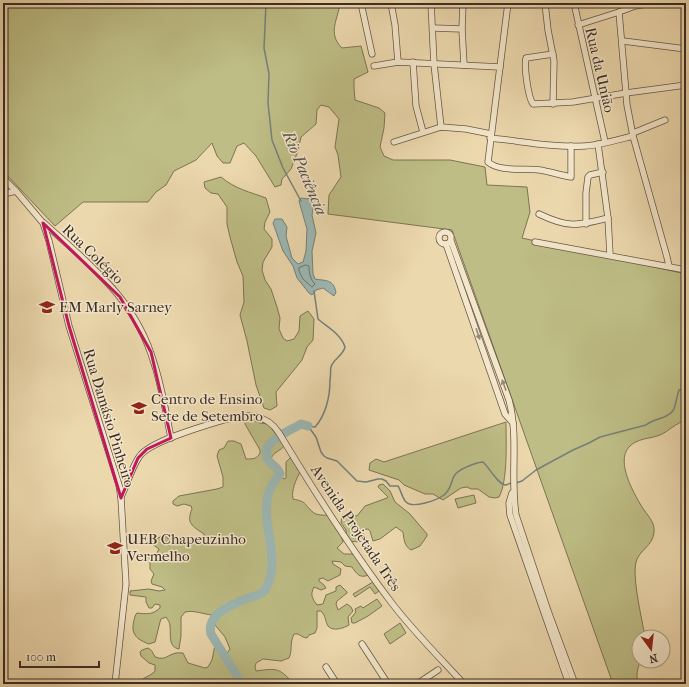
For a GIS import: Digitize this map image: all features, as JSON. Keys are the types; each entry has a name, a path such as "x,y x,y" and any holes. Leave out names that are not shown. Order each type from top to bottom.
{"street":[{"path":"361,3 372,54"},
{"path":"391,3 395,25 398,62"},
{"path":"431,3 434,64 441,127"},
{"path":"463,3 462,29 464,65"},
{"path":"508,3 487,160 489,164 493,166 540,170 571,177 570,146"},
{"path":"545,3 548,30 553,54 553,104"},
{"name":"Rua da União","path":"574,3 604,142"},
{"path":"578,25 635,6 652,3"},
{"path":"681,3 686,3"},
{"path":"620,12 626,92 633,135 667,257 668,266"},
{"path":"433,28 462,29"},
{"path":"623,41 686,49"},
{"path":"553,54 526,58 528,86 532,102 534,104 572,102 626,92 686,85"},
{"path":"374,66 398,62 413,62 500,67"},
{"path":"413,62 415,101 422,132"},
{"path":"394,142 441,127 466,129 490,136 570,146 598,144 633,135 665,120"},
{"path":"598,144 603,172 608,218 610,255"},
{"path":"586,224 586,194 588,177 590,175 603,172"},
{"name":"Rua Damásio Pinheiro","path":"3,178 43,223 49,241 69,326 116,474 121,498 126,584 115,684"},
{"path":"686,184 686,196"},
{"path":"3,194 16,191"},
{"path":"539,214 560,223 586,224 608,218"},
{"name":"Rua Colégio","path":"43,223 67,244 114,291 133,316 155,363 171,438"},
{"path":"535,242 686,270"},
{"path":"448,243 509,400 513,423 516,515 530,568 569,676 575,684"},
{"name":"Avenida Projetada Três","path":"121,498 138,458 147,449 171,438 218,421 235,417 253,416 267,420 279,433 345,538 391,602 414,630 464,684"},
{"path":"362,644 388,684"},
{"path":"326,667 337,684"},
{"path":"417,684 438,670"},
{"path":"569,676 569,684"}],"highlighted area":[{"path":"43,223 120,297 151,352 171,438 147,449 138,458 121,498 69,326"}],"shaded area":[{"path":"3,3 340,3 334,32 335,37 342,48 361,46 368,72 354,79 355,100 379,108 385,113 380,147 384,156 393,160 450,160 485,167 487,185 527,187 530,212 522,238 686,274 686,420 660,435 640,440 632,444 625,453 624,461 625,470 632,488 654,526 653,537 640,554 636,562 635,569 636,588 644,629 631,629 631,669 638,669 638,684 613,684 452,230 328,214 329,195 341,177 338,155 335,147 339,119 329,107 321,105 317,110 316,124 301,137 298,151 291,169 282,179 281,185 275,187 256,156 244,143 237,146 230,163 223,163 217,156 212,143 196,160 174,171 166,185 156,192 148,202 83,202 55,226 3,171"},
{"path":"221,177 237,187 266,198 270,212 265,222 264,229 272,239 272,247 263,262 262,270 265,280 271,289 277,307 280,318 279,329 283,338 287,341 294,339 299,331 300,316 308,311 314,319 313,340 307,347 302,360 276,392 277,406 270,410 264,408 256,385 240,315 244,302 243,276 237,262 230,237 227,224 227,207 218,194 211,193 205,188 204,182"},
{"path":"247,418 260,423 269,424 285,445 273,455 271,459 280,476 284,479 286,478 286,462 290,458 293,458 300,472 293,489 293,499 303,502 316,514 333,515 336,522 336,529 341,535 343,542 337,548 344,554 352,554 357,556 368,575 360,576 352,567 345,566 341,562 332,561 333,564 341,569 340,575 328,581 323,578 319,579 319,581 326,588 321,590 314,587 312,592 312,596 317,605 323,604 326,595 336,591 336,587 340,585 347,593 337,601 336,604 338,610 347,604 351,607 353,611 348,617 349,625 338,629 330,628 323,613 321,611 317,611 317,628 315,633 309,635 307,638 294,634 289,658 281,661 263,659 256,663 256,671 278,670 294,684 138,684 155,671 155,665 149,663 141,656 140,652 142,650 148,648 155,657 159,658 166,657 174,653 183,653 188,663 205,668 208,667 212,660 215,645 227,653 230,649 225,637 215,625 212,615 192,611 185,612 181,617 179,649 173,646 170,637 170,625 166,617 161,619 155,642 149,644 143,642 136,636 133,629 136,614 152,613 160,608 160,605 155,604 152,608 149,608 146,602 146,597 130,595 130,591 149,589 159,591 165,590 162,587 152,584 151,581 154,574 150,569 150,562 142,560 143,557 156,555 159,549 152,544 154,540 164,535 172,542 185,539 193,542 202,541 204,534 193,526 190,521 191,506 184,504 177,506 173,504 173,501 179,496 223,487 223,477 217,456 219,450 224,448 228,441 234,441 241,444 246,459 253,459 258,456 260,450 245,424 245,419"},
{"path":"506,422 505,471 502,490 499,497 489,497 478,489 471,489 467,487 461,488 443,500 433,494 425,494 404,485 399,480 369,470 370,463 376,459 384,462"},
{"path":"383,484 390,491 395,502 410,514 427,534 420,546 411,550 405,542 403,532 396,527 380,539 373,541 368,529 362,530 366,538 360,542 345,541 344,535 346,530 341,523 342,515 357,516 365,506 387,498 388,497 378,487 379,485"},
{"path":"474,495 476,503 458,508 455,499"},
{"path":"373,582 379,591 375,594 370,587 355,597 353,594"},
{"path":"377,599 382,606 368,616 355,623 352,623 351,618 356,612 355,609 361,606 363,608"},
{"path":"400,623 406,633 390,644 384,634"}],"water":[{"path":"313,194 315,198 312,215 316,233 312,251 313,274 315,279 328,281 333,285 336,292 334,296 323,288 316,290 312,295 309,293 297,278 293,266 283,251 273,223 275,219 282,219 287,227 286,236 292,258 298,264 303,262 306,251 307,229 299,201 301,198 308,199"}],"waterway":[{"name":"Rio Paciência","path":"266,3 264,48 269,74 268,103 272,140 283,168 301,201"},
{"name":"Rio Paciência","path":"308,426 315,427 325,411 330,386 331,367 345,347 340,338 318,319 314,291"},
{"path":"516,483 522,481 536,470 600,437 646,425 669,415 674,409 679,390 686,389"},
{"name":"Rio Paciência","path":"242,684 211,634 210,627 220,612 238,602 261,593 268,584 272,563 266,506 270,489 280,474 268,460 266,454 267,448 277,438 301,424 308,426"},
{"path":"308,426 316,437 321,452 324,456 337,461 357,481 366,482 382,479 390,486 398,486 406,502 409,504 414,505 425,503 441,497 448,491 454,476 457,473 462,469 479,462 483,462 503,484 506,485 513,483"}],"place":[{"name":"EM Marly Sarney","path":"47,307"},
{"name":"Centro de Ensino Sete de Setembro","path":"139,408"},
{"name":"UEB Chapeuzinho Vermelho","path":"115,548"}]}
